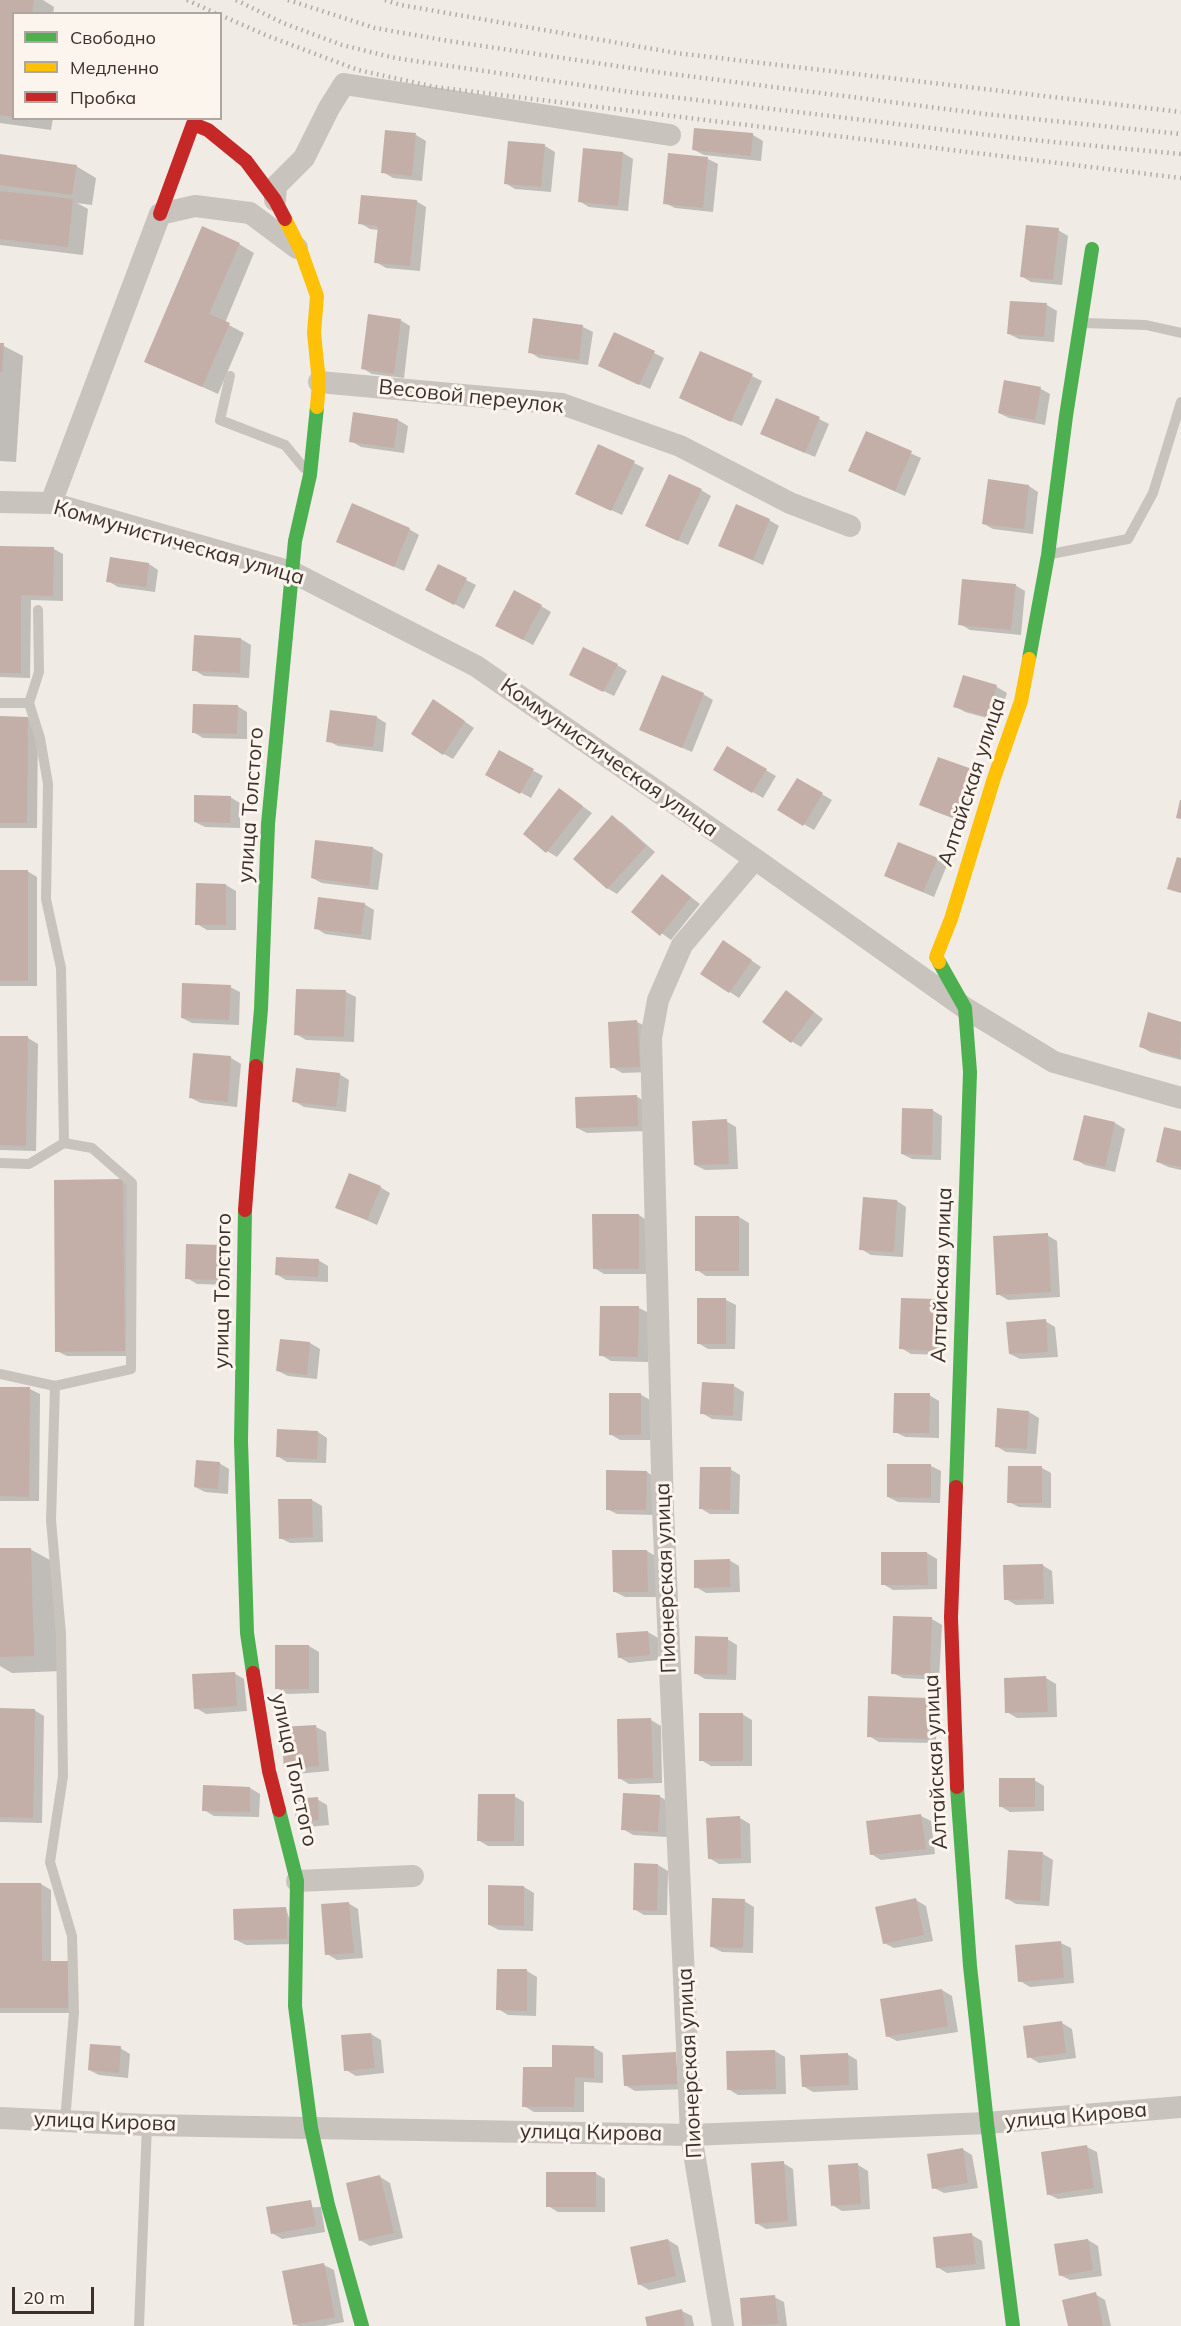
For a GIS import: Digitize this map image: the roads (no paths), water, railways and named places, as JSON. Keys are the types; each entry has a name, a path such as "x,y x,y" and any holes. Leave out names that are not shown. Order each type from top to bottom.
{"street":[{"path":"276,200 276,186 304,158 344,84 670,135"},
{"name":"улица Толстого","path":"160,214 193,124 208,130 246,161 276,200 301,251 317,296 314,333 320,382 310,475 295,541 268,824 261,1009 245,1197 241,1441 247,1633 269,1771 297,1881 295,2006 311,2128 328,2205 362,2326"},
{"path":"51,503 160,214 195,206 250,213 301,251"},
{"name":"Алтайская улица","path":"1013,2326 970,1966 957,1785 951,1617 970,1072 965,1008 936,957 951,919 994,778 1021,701 1048,555 1066,416 1092,249"},
{"name":"Весовой переулок","path":"320,382 562,404 680,446 790,503 850,526"},
{"name":"Коммунистическая улица","path":"0,502 51,503 292,572 476,666 965,1008 1054,1062 1181,1098"},
{"name":"Пионерская улица","path":"723,2326 690,2135 663,1511 651,1038 658,1000 682,945 755,859"},
{"path":"297,1881 413,1876"},
{"name":"улица Кирова","path":"0,2118 147,2125 690,2135 987,2123 1181,2107"}],"lane":[{"path":"1080,323 1146,325 1181,333"},
{"path":"230,376 220,420 285,445 310,475"},
{"path":"1048,555 1128,539 1153,493 1181,402"},
{"path":"38,610 39,672 29,703 40,738 48,784 46,899 61,968 63,1143"},
{"path":"0,703 29,703"},
{"path":"0,1163 30,1164 63,1143 92,1148 132,1183 131,1369 55,1386 0,1374"},
{"path":"55,1386 51,1520 60,1635 63,1776 50,1862 72,1936 74,2012 65,2121"},
{"path":"139,2326 147,2125"}],"railway":[{"path":"187,0 213,12"},
{"path":"236,0 283,23 342,45 395,58 622,91 1022,139 1181,154"},
{"path":"288,0 375,28 449,41 664,73 985,114 1181,134"},
{"path":"385,0 401,5 676,53 1181,112"},
{"path":"222,16 358,70 435,87 1181,178"}]}
